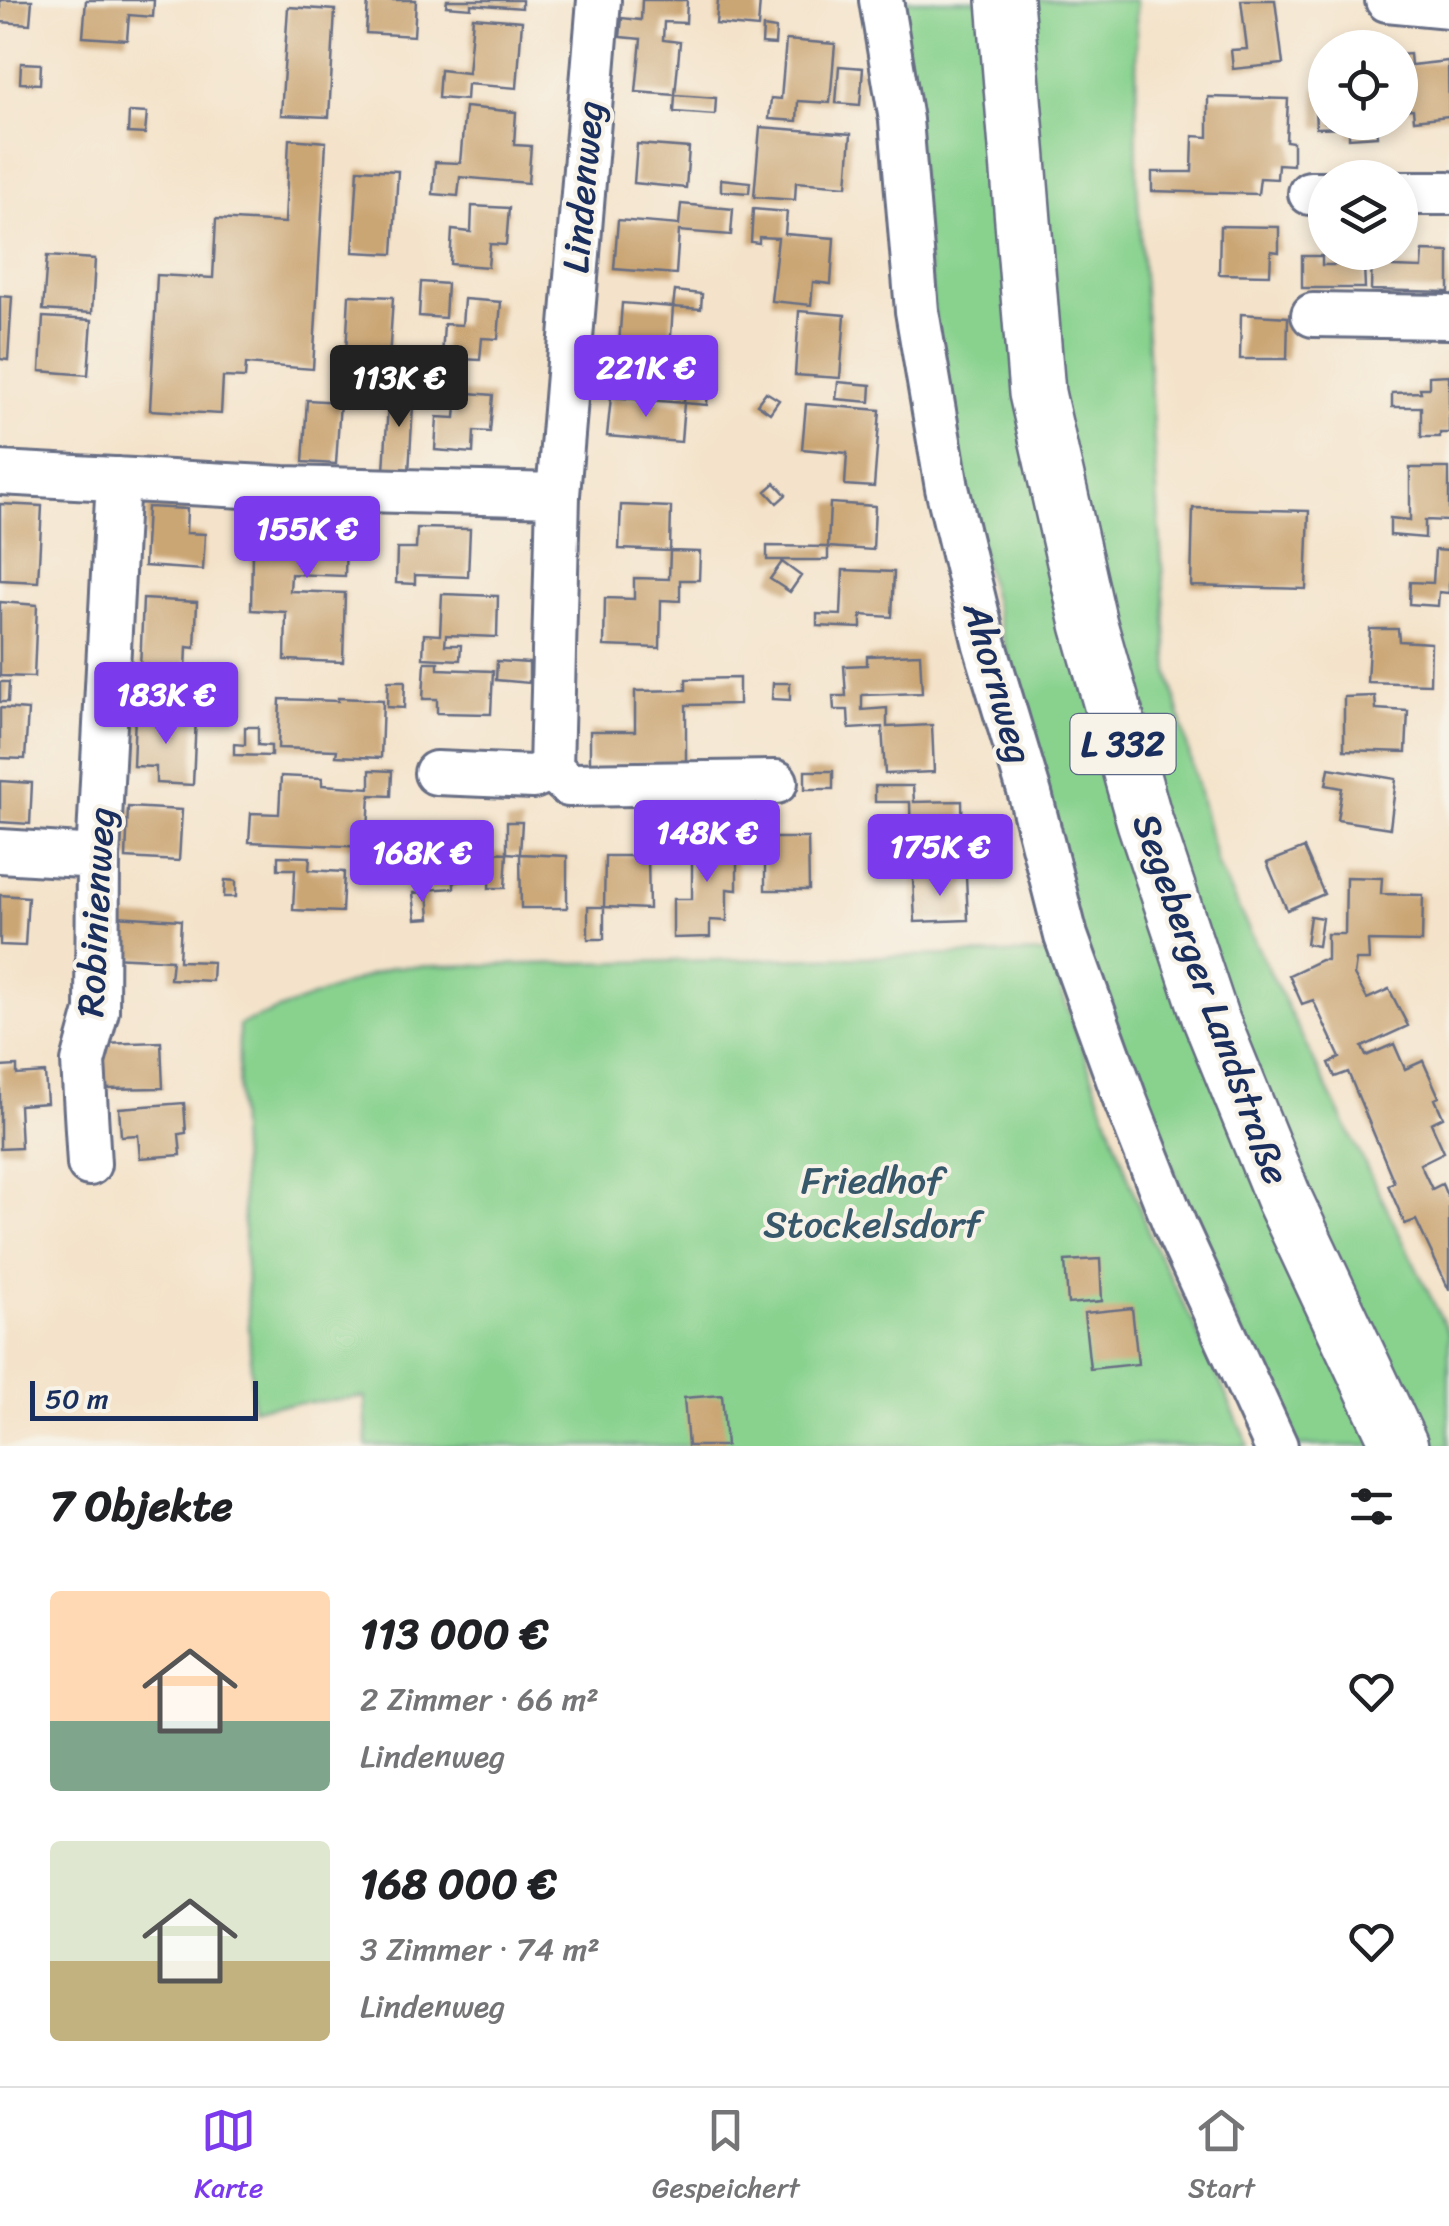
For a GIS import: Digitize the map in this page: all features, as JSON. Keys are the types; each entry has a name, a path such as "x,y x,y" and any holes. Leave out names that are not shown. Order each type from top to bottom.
{"main road":[{"name":"Segeberger Landstraße","path":"1005,0 1037,393 1089,624 1145,822 1210,1017 1284,1200 1400,1446"}],"street":[{"name":"Lindenweg","path":"550,769 558,494 599,0"},
{"name":"Ahornweg","path":"881,0 901,120 917,310 948,488 985,644 1030,794 1066,936 1125,1099 1176,1228 1276,1446"},
{"path":"1387,0 1449,6"},
{"path":"1418,193 1449,194"},
{"path":"1313,316 1449,317"},
{"path":"0,473 284,488 558,494"},
{"name":"Robinienweg","path":"88,1164 83,1062 96,1011 98,857 118,479"},
{"path":"436,773 533,777 550,769 568,785 776,782"},
{"path":"0,851 98,857"}],"green space":[{"path":"903,0 1136,0 1137,183 1169,673 1217,865 1449,1334 1449,1446 1286,1446 1076,933 962,474 932,304"},
{"name":"Friedhof Stockelsdorf","path":"1048,953 1151,1240 1249,1446 367,1446 365,1397 253,1408 238,1110 239,1025 391,967"}],"building":[{"path":"0,0 32,0 30,24 0,22"},
{"path":"86,0 154,0 153,17 129,15 127,40 83,37"},
{"path":"368,0 416,0 414,36 366,33"},
{"path":"447,0 522,0 522,8 446,6"},
{"path":"642,0 687,0 686,23 664,22 663,40 680,42 675,95 636,92 641,39 620,37 622,18 641,20"},
{"path":"718,0 760,0 758,28 716,24"},
{"path":"1241,0 1275,0 1283,64 1233,69 1231,50 1247,49"},
{"path":"288,7 335,10 329,117 281,115"},
{"path":"473,17 522,21 517,88 467,84 466,100 438,98 440,70 468,73"},
{"path":"763,27 776,29 775,45 762,44"},
{"path":"786,40 835,44 830,103 798,101 797,121 769,119 771,98 781,99"},
{"path":"1448,61 1449,116 1418,120 1418,64"},
{"path":"21,63 41,64 40,84 20,83"},
{"path":"839,66 863,68 860,105 836,103"},
{"path":"675,95 716,98 715,115 674,112"},
{"path":"1208,97 1288,99 1286,141 1293,142 1293,165 1278,164 1277,179 1260,178 1258,194 1152,191 1152,172 1192,172 1193,136 1208,137"},
{"path":"465,107 516,112 514,145 531,146 528,183 460,177 458,196 433,194 435,162 460,163"},
{"path":"129,112 147,113 145,134 128,133"},
{"path":"760,127 851,134 847,186 796,182 795,200 754,197"},
{"path":"289,139 326,142 313,369 246,364 245,378 223,377 221,414 150,410 157,275 213,278 216,219 285,223"},
{"path":"637,144 689,148 686,188 634,183"},
{"path":"358,169 398,171 393,254 353,252"},
{"path":"721,179 750,182 749,193 721,191"},
{"path":"681,204 733,209 731,235 679,231 676,274 614,269 618,220 679,225"},
{"path":"472,206 509,208 506,245 490,244 488,267 450,264 452,230 471,232"},
{"path":"753,209 787,212 785,234 834,238 831,284 813,282 811,305 771,301 778,238 759,237 759,243 751,242"},
{"path":"1220,226 1279,227 1279,252 1271,251 1270,275 1219,274"},
{"path":"1423,251 1449,252 1449,292 1371,290 1372,270 1422,268"},
{"path":"47,256 95,259 92,313 43,310"},
{"path":"1302,256 1308,256 1308,270 1364,270 1365,288 1302,288"},
{"path":"421,282 447,284 445,318 419,316"},
{"path":"675,291 702,294 701,309 673,307"},
{"path":"349,295 393,297 388,376 345,373"},
{"path":"0,296 12,297 8,360 0,359"},
{"path":"464,299 501,302 498,339 482,338 480,360 442,358 444,324 462,325"},
{"path":"622,303 673,307 670,349 619,345"},
{"path":"799,311 845,315 840,378 795,375"},
{"path":"1241,314 1288,317 1287,359 1240,359"},
{"path":"43,317 92,320 88,375 40,371"},
{"path":"1449,375 1449,433 1421,437 1421,407 1392,407 1392,393 1421,392 1420,388 1429,388 1429,376"},
{"path":"838,382 871,385 870,402 836,399"},
{"path":"685,386 708,388 707,405 684,403"},
{"path":"389,387 414,389 409,472 384,471"},
{"path":"457,392 493,395 490,432 474,431 473,453 435,450 437,417 455,418"},
{"path":"766,392 779,400 770,413 757,404"},
{"path":"611,397 684,403 681,442 607,436"},
{"path":"307,400 340,402 336,464 303,462"},
{"path":"806,404 880,410 874,487 845,485 847,453 802,449"},
{"path":"1410,468 1449,468 1449,521 1425,520 1425,538 1390,535 1390,518 1410,520"},
{"path":"775,483 786,495 777,503 766,491"},
{"path":"289,500 347,502 345,576 291,574 290,591 345,593 343,662 285,660 286,612 251,610 252,552 288,553"},
{"path":"830,503 875,506 873,550 828,547"},
{"path":"0,504 42,506 38,582 0,580"},
{"path":"621,505 671,507 670,551 619,549"},
{"path":"147,507 187,509 186,533 205,534 203,570 144,566"},
{"path":"1193,508 1309,511 1306,589 1191,586"},
{"path":"417,528 470,529 468,577 415,575 415,584 396,583 397,549 416,549"},
{"path":"767,546 828,547 828,560 767,560"},
{"path":"1435,550 1449,551 1449,593 1439,592 1438,606 1409,604 1410,582 1433,583"},
{"path":"670,551 700,552 699,580 680,580 680,601 661,600 660,648 604,646 605,598 634,599 634,578 669,579"},
{"path":"782,562 801,576 790,592 770,579"},
{"path":"843,570 894,572 892,617 861,615 861,628 817,626 817,614 841,615"},
{"path":"442,594 498,596 497,637 446,635 445,645 461,645 460,660 423,658 424,634 440,635"},
{"path":"143,599 197,602 195,648 187,647 186,670 194,671 193,687 149,685 150,669 140,668"},
{"path":"0,602 37,605 34,677 0,676"},
{"path":"1370,629 1398,629 1399,641 1431,643 1430,684 1367,682"},
{"path":"920,654 922,693 862,695 862,710 887,708 887,727 932,725 934,772 885,774 882,727 849,729 848,710 834,710 833,696 846,696 844,666 867,665 867,656"},
{"path":"497,661 529,663 529,683 496,680"},
{"path":"425,662 438,662 438,669 493,671 491,714 437,713 437,699 423,699"},
{"path":"739,678 739,704 686,705 686,762 590,763 590,731 635,731 635,691 686,690 686,679"},
{"path":"388,681 405,681 404,708 387,707"},
{"path":"0,682 9,682 8,702 0,702"},
{"path":"773,683 790,683 790,700 772,699"},
{"path":"1375,696 1376,709 1408,711 1406,752 1344,750 1344,697"},
{"path":"280,699 383,700 381,758 336,756 337,750 278,748"},
{"path":"0,708 28,710 25,759 0,758"},
{"path":"135,714 196,717 193,785 156,783 156,767 133,766"},
{"path":"245,727 258,727 258,745 271,746 271,756 234,755 234,744 245,745"},
{"path":"1329,768 1396,779 1390,828 1337,820 1342,788 1326,785"},
{"path":"370,770 392,771 391,796 370,795 367,847 249,842 251,813 279,814 281,776 322,778 322,785 370,788"},
{"path":"805,771 833,771 833,789 805,789"},
{"path":"0,781 32,783 30,824 0,822"},
{"path":"875,786 913,786 914,802 962,801 963,847 911,848 910,802 875,802"},
{"path":"128,807 182,810 179,861 126,858"},
{"path":"507,822 522,822 520,854 507,853"},
{"path":"480,829 485,880 454,882 454,888 424,890 420,841 450,838 449,832"},
{"path":"692,834 737,834 737,890 727,889 727,921 710,920 710,937 673,938 673,899 692,899"},
{"path":"765,838 808,838 809,890 765,890"},
{"path":"1304,848 1324,894 1287,910 1267,863"},
{"path":"491,852 507,853 505,888 489,888"},
{"path":"520,854 567,856 567,908 521,908"},
{"path":"278,856 310,857 309,870 344,872 342,912 293,910 295,869 278,869"},
{"path":"605,856 648,856 649,909 604,907"},
{"path":"966,876 968,920 915,922 913,878"},
{"path":"1346,877 1382,878 1381,894 1423,895 1422,942 1368,941 1369,960 1356,960 1354,975 1367,999 1389,989 1408,1026 1362,1047 1366,1056 1394,1044 1405,1069 1423,1061 1439,1097 1435,1099 1443,1117 1431,1123 1444,1152 1420,1164 1432,1189 1442,1184 1449,1195 1449,1290 1416,1220 1405,1224 1388,1185 1394,1182 1348,1072 1335,1077 1329,1063 1340,1058 1313,1000 1302,1004 1289,975 1327,960 1327,934 1345,934"},
{"path":"225,880 236,881 236,897 224,897"},
{"path":"428,892 430,918 416,919 413,893"},
{"path":"0,895 28,897 25,946 0,945"},
{"path":"588,907 604,907 604,939 588,939"},
{"path":"114,916 181,920 179,961 213,962 212,981 170,979 172,960 111,957"},
{"path":"1310,916 1322,918 1318,946 1306,944"},
{"path":"161,1042 163,1088 102,1089 101,1044"},
{"path":"17,1066 17,1075 45,1073 47,1103 19,1105 21,1148 0,1149 0,1067"},
{"path":"184,1103 186,1133 179,1134 181,1155 140,1158 138,1135 121,1136 119,1108"},
{"path":"1100,1259 1102,1301 1068,1304 1065,1261"},
{"path":"1132,1308 1138,1364 1090,1369 1084,1313"},
{"path":"722,1395 726,1446 688,1446 684,1398"}]}
